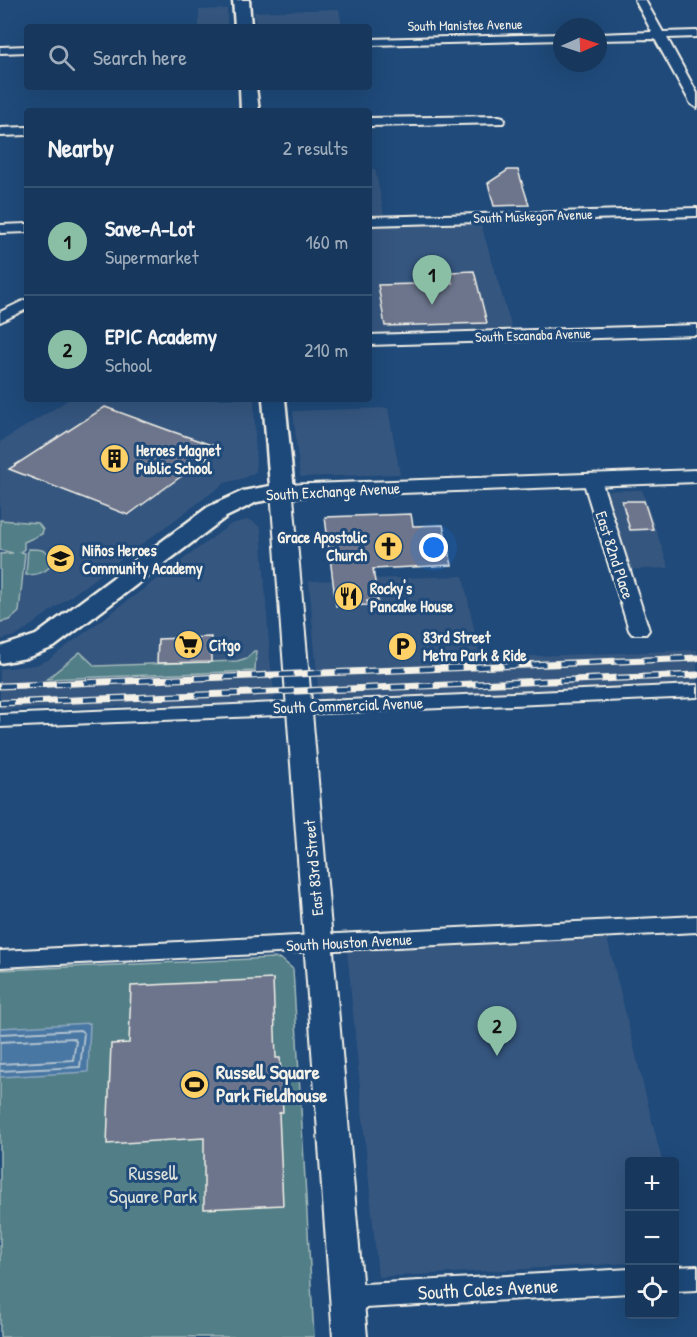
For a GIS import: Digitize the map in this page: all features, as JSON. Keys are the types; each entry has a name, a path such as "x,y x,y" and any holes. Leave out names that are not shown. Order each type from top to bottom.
{"main road":[{"path":"241,0 243,24"},
{"path":"248,90 250,108"},
{"name":"East 83rd Street","path":"274,402 282,491"},
{"name":"South Exchange Avenue","path":"8,653 45,641 61,631 217,512 251,496 282,491"}],"street":[{"path":"640,0 697,104"},
{"path":"607,37 697,34"},
{"name":"South Manistee Avenue","path":"372,42 553,37"},
{"path":"0,50 24,49"},
{"path":"372,122 499,120"},
{"path":"0,132 24,131"},
{"name":"South Muskegon Avenue","path":"372,221 697,212"},
{"path":"0,229 24,228"},
{"path":"0,318 24,305"},
{"name":"South Escanaba Avenue","path":"372,340 697,330"},
{"name":"South Exchange Avenue","path":"282,491 697,476"},
{"name":"East 82nd Place","path":"592,480 639,630"},
{"name":"East 83rd Street","path":"282,491 350,1337"},
{"name":"South Commercial Avenue","path":"0,721 697,691"},
{"name":"South Houston Avenue","path":"0,959 697,924"},
{"path":"679,1279 697,1278"},
{"name":"South Coles Avenue","path":"347,1297 625,1281"}],"shaded area":[{"path":"227,9 227,24 199,24 199,10"},
{"path":"339,9 342,24 256,24 254,12"},
{"path":"372,169 375,169 384,214 372,215"},
{"path":"480,221 512,329 372,334 372,224"},
{"name":"Niños Heroes Community Academy","path":"65,402 254,402 256,472 225,483 18,635 0,640 0,442"},
{"path":"388,408 400,474 300,477 293,411"},
{"path":"642,490 669,568 620,570 595,491"},
{"path":"247,520 261,528 275,698 262,702 0,710 0,669 35,665 48,660 231,524"},
{"path":"463,576 480,658 697,650 697,684 319,699 309,581"},
{"path":"607,938 661,1157 625,1157 625,1263 378,1277 347,950"}],"green space":[{"path":"0,520 38,523 43,530 42,534 24,542 24,549 20,552 25,553 19,612 10,620 0,622 0,554 13,553 0,550"},
{"path":"28,549 46,552 54,560 43,572 26,575"},
{"path":"256,651 255,671 47,679 80,652 95,666 237,661 247,658"},
{"name":"Russell Square Park","path":"281,959 293,969 314,1337 0,1337 0,970"}],"water":[{"path":"90,1023 88,1072 0,1077 0,1028"}],"building":[{"path":"508,170 518,170 529,205 494,206 488,183"},
{"path":"474,271 487,323 385,326 378,285 452,283 450,272"},
{"name":"Heroes Magnet Public School","path":"105,407 220,448 128,515 9,469"},
{"path":"622,501 644,501 653,529 630,530"},
{"name":"Grace Apostolic Church","path":"411,514 413,526 443,525 452,565 373,569 378,601 367,601 368,605 336,606 325,517"},
{"name":"Citgo","path":"211,637 211,662 157,663 158,639"},
{"name":"Russell Square Park Fieldhouse","path":"273,979 276,1058 280,1058 283,1112 279,1113 283,1205 204,1209 204,1138 107,1144 111,1044 129,1043 131,986"}],"railway":[{"path":"0,686 697,658"},
{"path":"0,703 697,675"}],"place":[{"name":"Save-A-Lot","path":"432,305"},
{"name":"Heroes Magnet Public School","path":"115,459"},
{"name":"Grace Apostolic Church","path":"388,546"},
{"name":"Niños Heroes Community Academy","path":"61,559"},
{"name":"Rocky's Pancake House","path":"349,597"},
{"name":"Citgo","path":"188,645"},
{"name":"83rd Street Metra Park & Ride","path":"402,646"},
{"name":"EPIC Academy","path":"497,1056"},
{"name":"Russell Square Park Fieldhouse","path":"195,1084"}]}
